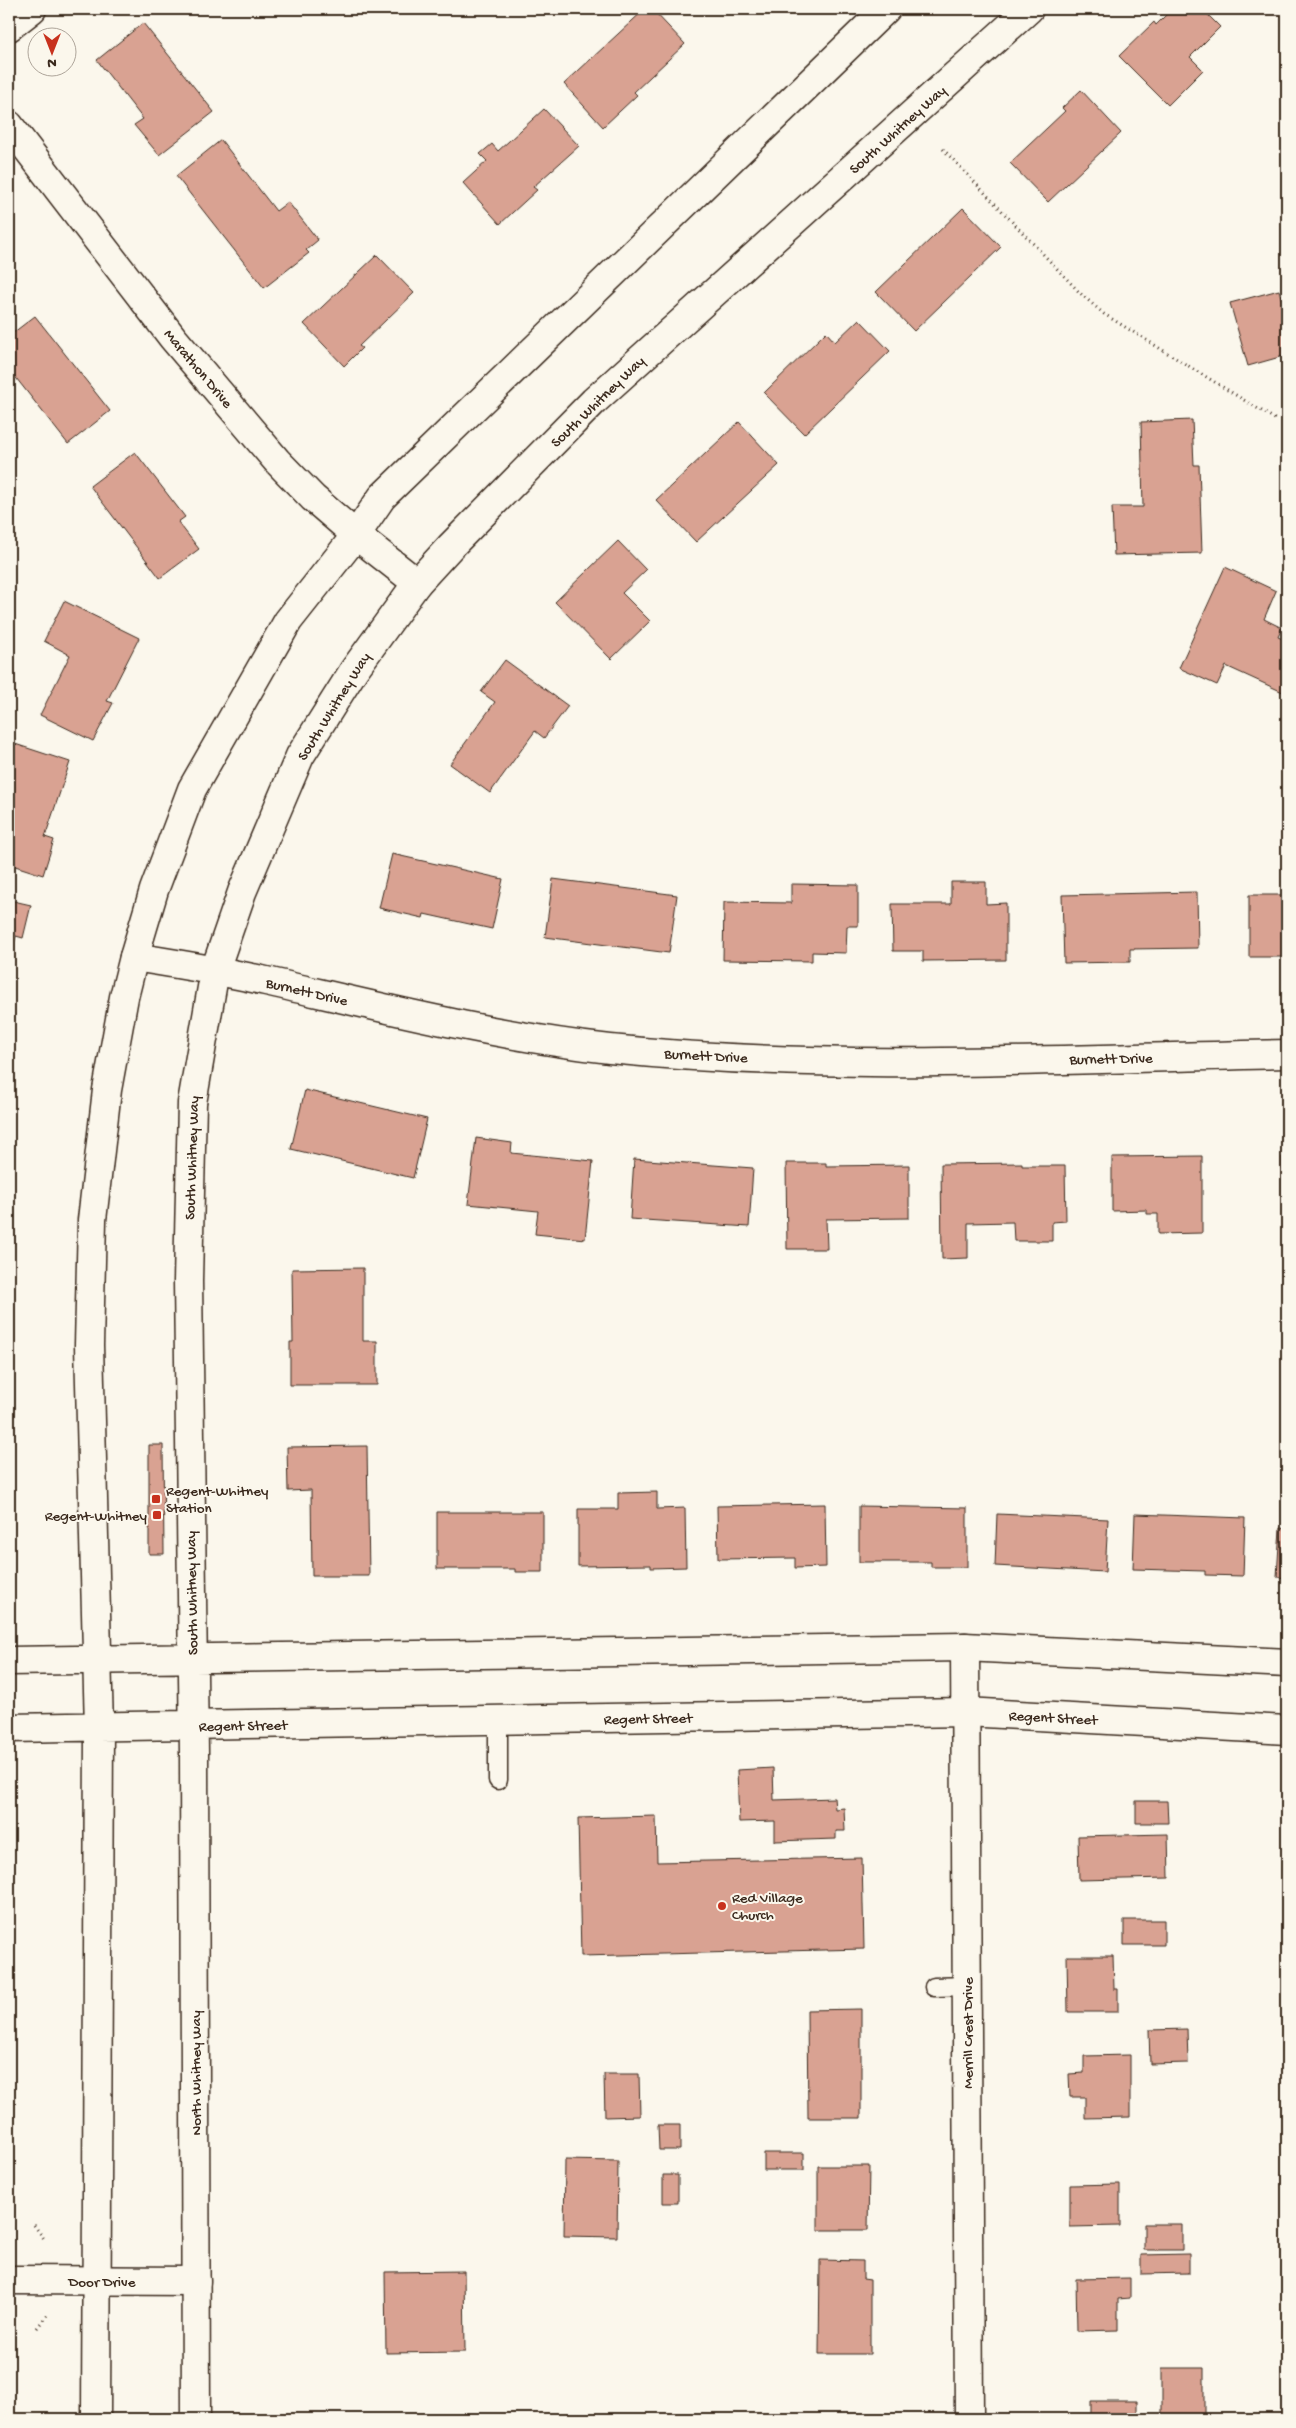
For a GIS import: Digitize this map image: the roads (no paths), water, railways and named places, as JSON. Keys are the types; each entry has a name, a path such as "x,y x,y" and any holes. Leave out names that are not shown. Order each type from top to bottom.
{"main road":[{"path":"9,27 32,9"},
{"path":"96,2419 99,1728 89,1345 92,1220 107,1090 124,996 154,890 192,789 288,621 356,535 382,497 886,9"},
{"name":"South Whitney Way","path":"194,1726 188,1281 192,1103 215,970 242,892 300,756 354,670 417,583 450,547 594,401 1028,9"},
{"name":"Marathon Drive","path":"9,125 173,338 277,461 313,498 417,583"},
{"name":"Burnett Drive","path":"134,957 215,970 392,1011 494,1031 608,1048 711,1057 920,1063 1287,1054"},
{"path":"9,1661 192,1660 965,1647 1287,1663"},
{"name":"Merrill Crest Drive","path":"965,1647 969,2419"},
{"name":"Regent Street","path":"9,1728 99,1728 966,1712 1287,1730"},
{"name":"North Whitney Way","path":"194,1726 196,2419"},
{"name":"Door Drive","path":"9,2280 196,2281"}],"lane":[{"path":"498,1720 498,1780"},
{"path":"934,1987 967,1986"}],"place":[{"name":"Regent-Whitney Station","path":"156,1499"},
{"name":"Regent-Whitney","path":"157,1515"},
{"name":"Red Village Church","path":"722,1906"}]}
